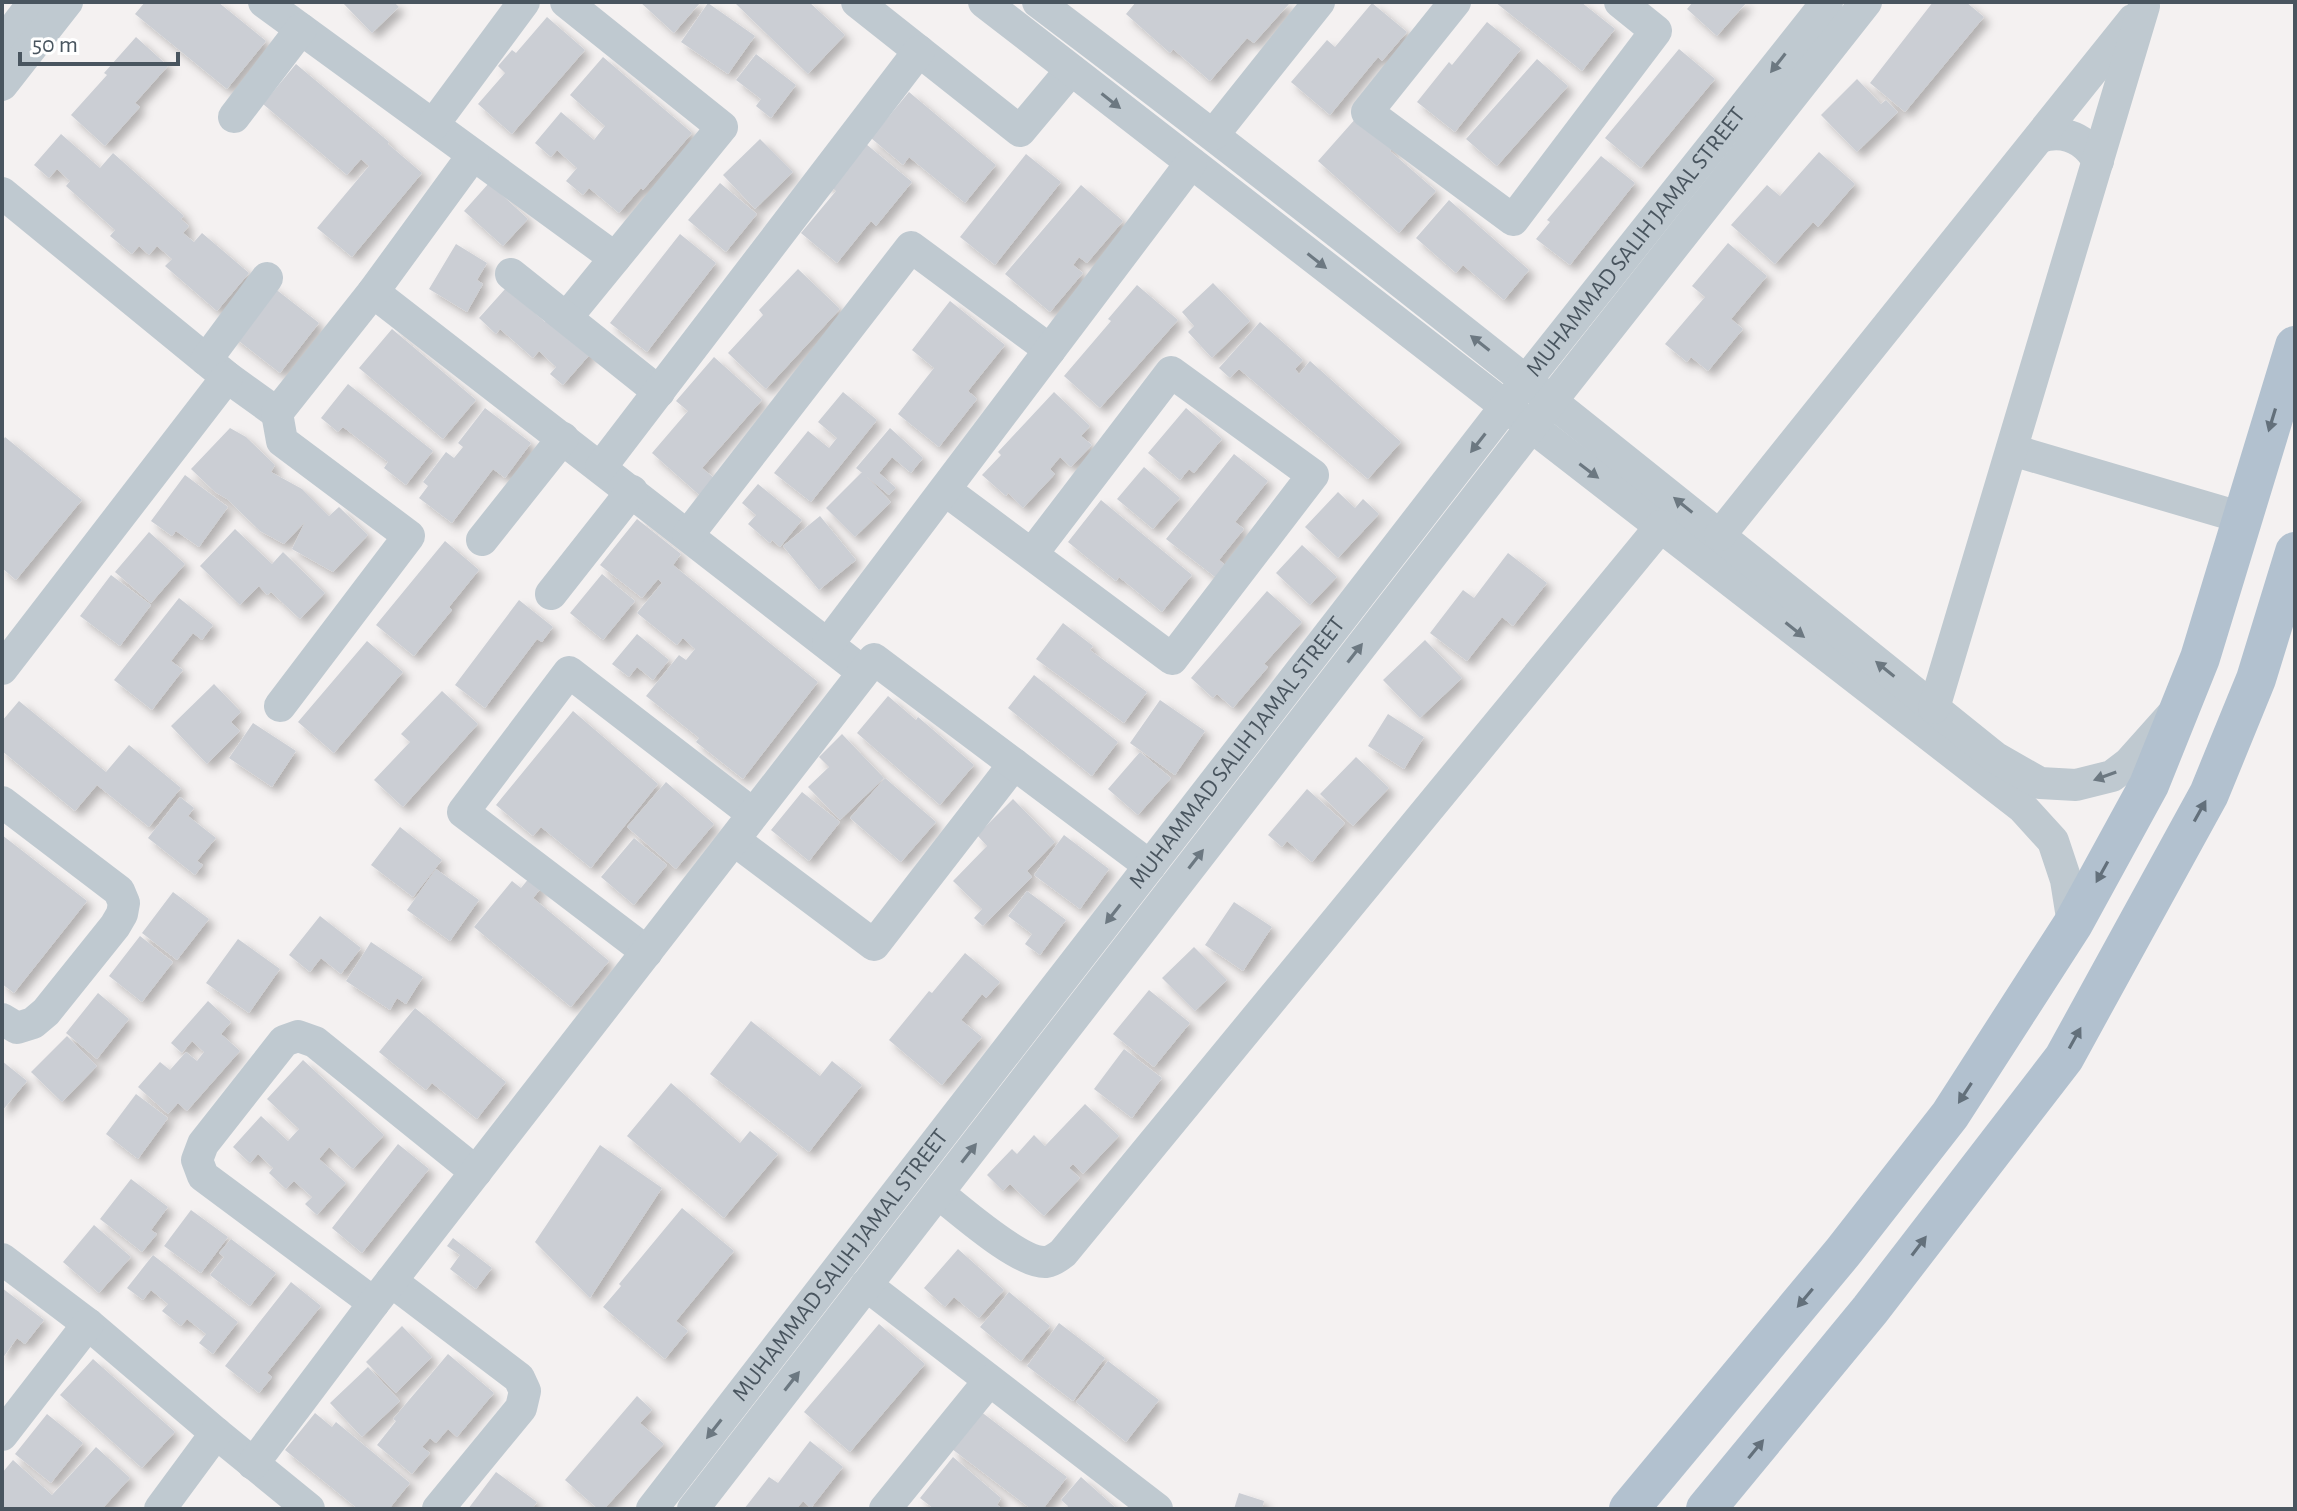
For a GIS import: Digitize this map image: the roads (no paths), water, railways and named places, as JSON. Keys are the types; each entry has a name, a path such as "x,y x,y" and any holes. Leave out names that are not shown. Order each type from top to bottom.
{"main road":[{"path":"1629,1509 1843,1252 1950,1115 2073,924 2149,785 2200,658 2295,346"},
{"path":"1706,1509 1870,1310 2064,1058 2209,794 2256,679 2295,552"}],"street":[{"path":"2,44 34,2"},
{"path":"2,85 67,2"},
{"path":"264,2 615,258"},
{"path":"433,125 524,2"},
{"path":"566,2 722,127 567,317"},
{"path":"857,2 1020,131 1071,70"},
{"path":"984,2 2022,807 2053,841 2066,880 2073,924"},
{"path":"1038,2 1214,134 1552,400 1996,758 2040,783 2076,785 2112,776 2129,763 2181,705"},
{"path":"1214,134 1319,2"},
{"path":"1455,2 1367,112 1513,220 1656,31 1620,2"},
{"name":"MUHAMMAD SALIH JAMAL STREET","path":"652,1509 1505,407 1827,2"},
{"name":"MUHAMMAD SALIH JAMAL STREET","path":"693,1509 1552,400 1866,2"},
{"path":"1720,535 2146,4"},
{"path":"1934,708 2146,4"},
{"path":"234,117 301,29"},
{"path":"601,467 919,51"},
{"path":"2040,137 2069,135 2086,145 2098,161"},
{"path":"277,413 373,292 473,155"},
{"path":"828,644 1191,163"},
{"path":"2,193 216,369 277,413 282,441 409,536 280,706"},
{"path":"688,535 911,247 1050,350"},
{"path":"511,274 659,392"},
{"path":"2,669 216,369 267,278"},
{"path":"373,292 863,672"},
{"path":"945,490 1172,659 1313,475 1171,372 1032,554"},
{"path":"482,540 563,438"},
{"path":"2012,450 2243,518"},
{"path":"551,594 632,491"},
{"path":"938,1193 1015,1252 1035,1261 1048,1262 1063,1253 1661,526"},
{"path":"253,1464 874,659 1150,866"},
{"path":"647,952 463,812 569,672 753,814"},
{"path":"734,840 874,945 1014,764"},
{"path":"2,802 111,884 119,891 124,903 115,926 46,1012 33,1023 17,1028 2,1019"},
{"path":"438,1509 521,1408 525,1391 519,1378 203,1176 197,1160 203,1144 284,1041 298,1036 315,1042 476,1172"},
{"path":"2,1259 88,1324 309,1509"},
{"path":"866,1285 1157,1509"},
{"path":"2,1435 88,1324"},
{"path":"885,1509 989,1381"},
{"path":"160,1509 216,1433"}]}
